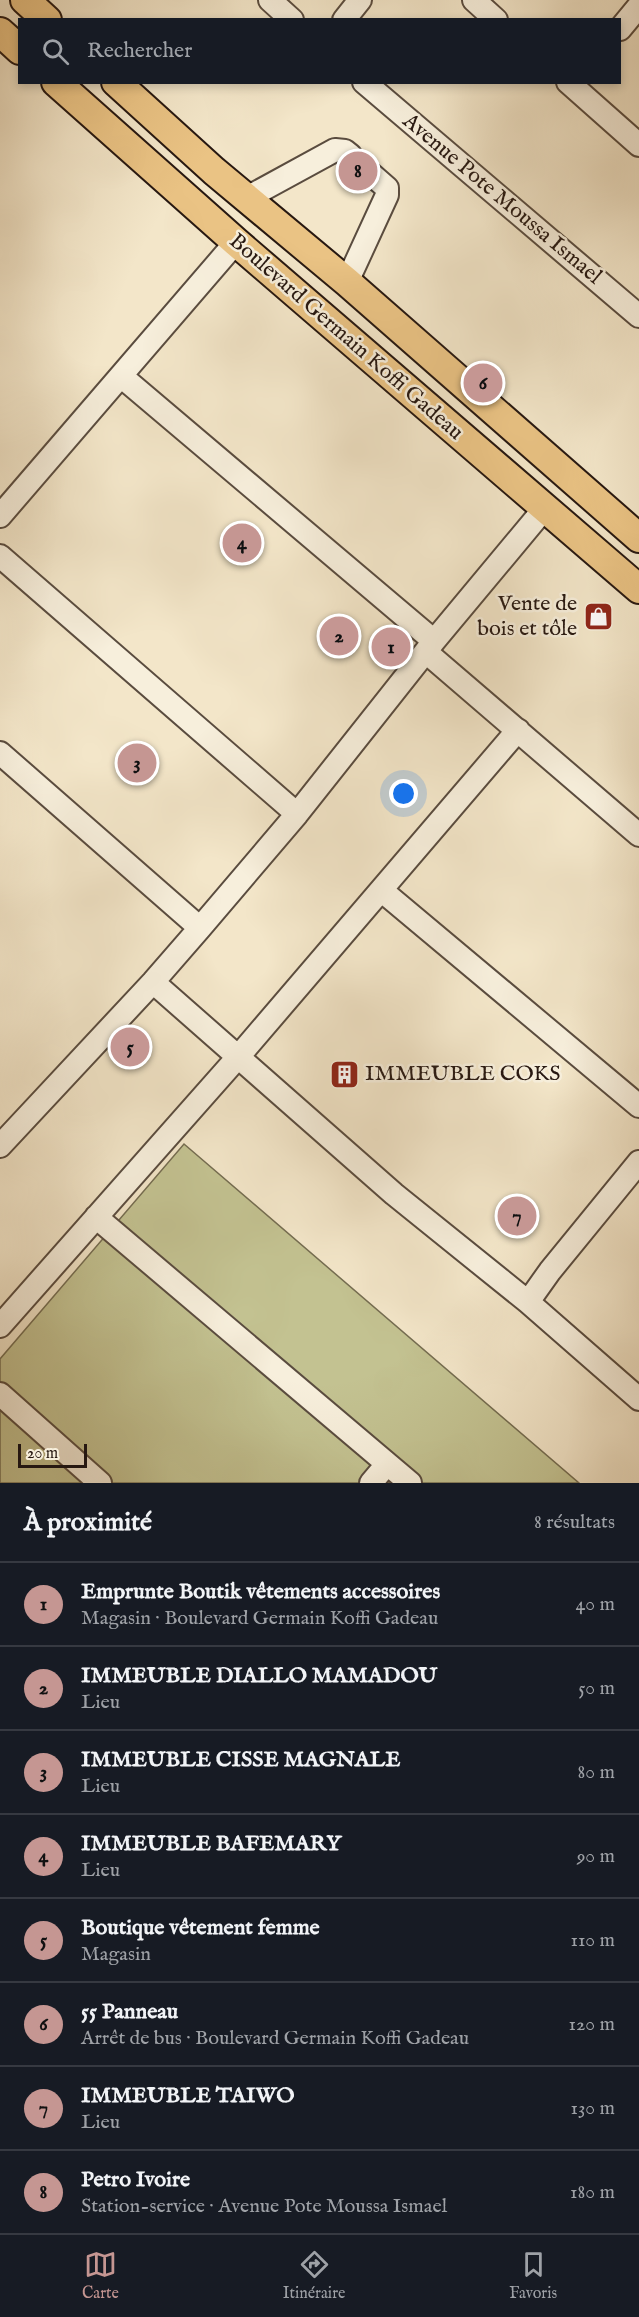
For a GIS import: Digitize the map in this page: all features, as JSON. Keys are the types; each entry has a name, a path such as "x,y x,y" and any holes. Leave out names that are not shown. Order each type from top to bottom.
{"main road":[{"path":"25,0 45,18"},
{"path":"0,32 18,48"},
{"name":"Boulevard Germain Koffi Gadeau","path":"58,84 236,242 639,589"},
{"name":"Boulevard Germain Koffi Gadeau","path":"118,84 639,538"}],"street":[{"path":"270,0 290,18"},
{"path":"346,18 360,0"},
{"path":"474,0 494,18"},
{"path":"621,28 639,6"},
{"name":"Avenue Pote Moussa Ismael","path":"366,84 639,316"},
{"path":"572,84 639,145"},
{"path":"247,198 335,150 345,151 350,155"},
{"path":"347,282 387,195 387,188 371,174"},
{"path":"0,516 236,242"},
{"path":"121,376 430,647 518,730 639,835"},
{"path":"0,1146 153,982 200,928 297,813 544,509"},
{"path":"0,556 297,813"},
{"path":"0,1326 238,1057 518,730"},
{"path":"0,753 200,928"},
{"path":"381,890 639,1106"},
{"path":"153,982 394,1194 528,1302 639,1399"},
{"path":"528,1302 550,1271 639,1162"},
{"path":"96,1217 410,1483"},
{"path":"0,1394 100,1483"},
{"path":"371,1483 387,1464"}],"shaded area":[{"path":"184,1144 579,1483 0,1483 0,1359"}],"place":[{"name":"Petro Ivoire","path":"358,171"},
{"name":"55 Panneau","path":"483,383"},
{"name":"IMMEUBLE BAFEMARY","path":"242,543"},
{"name":"Vente de bois et tôle","path":"598,617"},
{"name":"IMMEUBLE DIALLO MAMADOU","path":"339,636"},
{"name":"Emprunte Boutik vêtements accessoires","path":"391,647"},
{"name":"IMMEUBLE CISSE MAGNALE","path":"137,763"},
{"name":"Boutique vêtement femme","path":"130,1047"},
{"name":"IMMEUBLE COKS","path":"344,1074"},
{"name":"IMMEUBLE TAIWO","path":"517,1216"}]}
